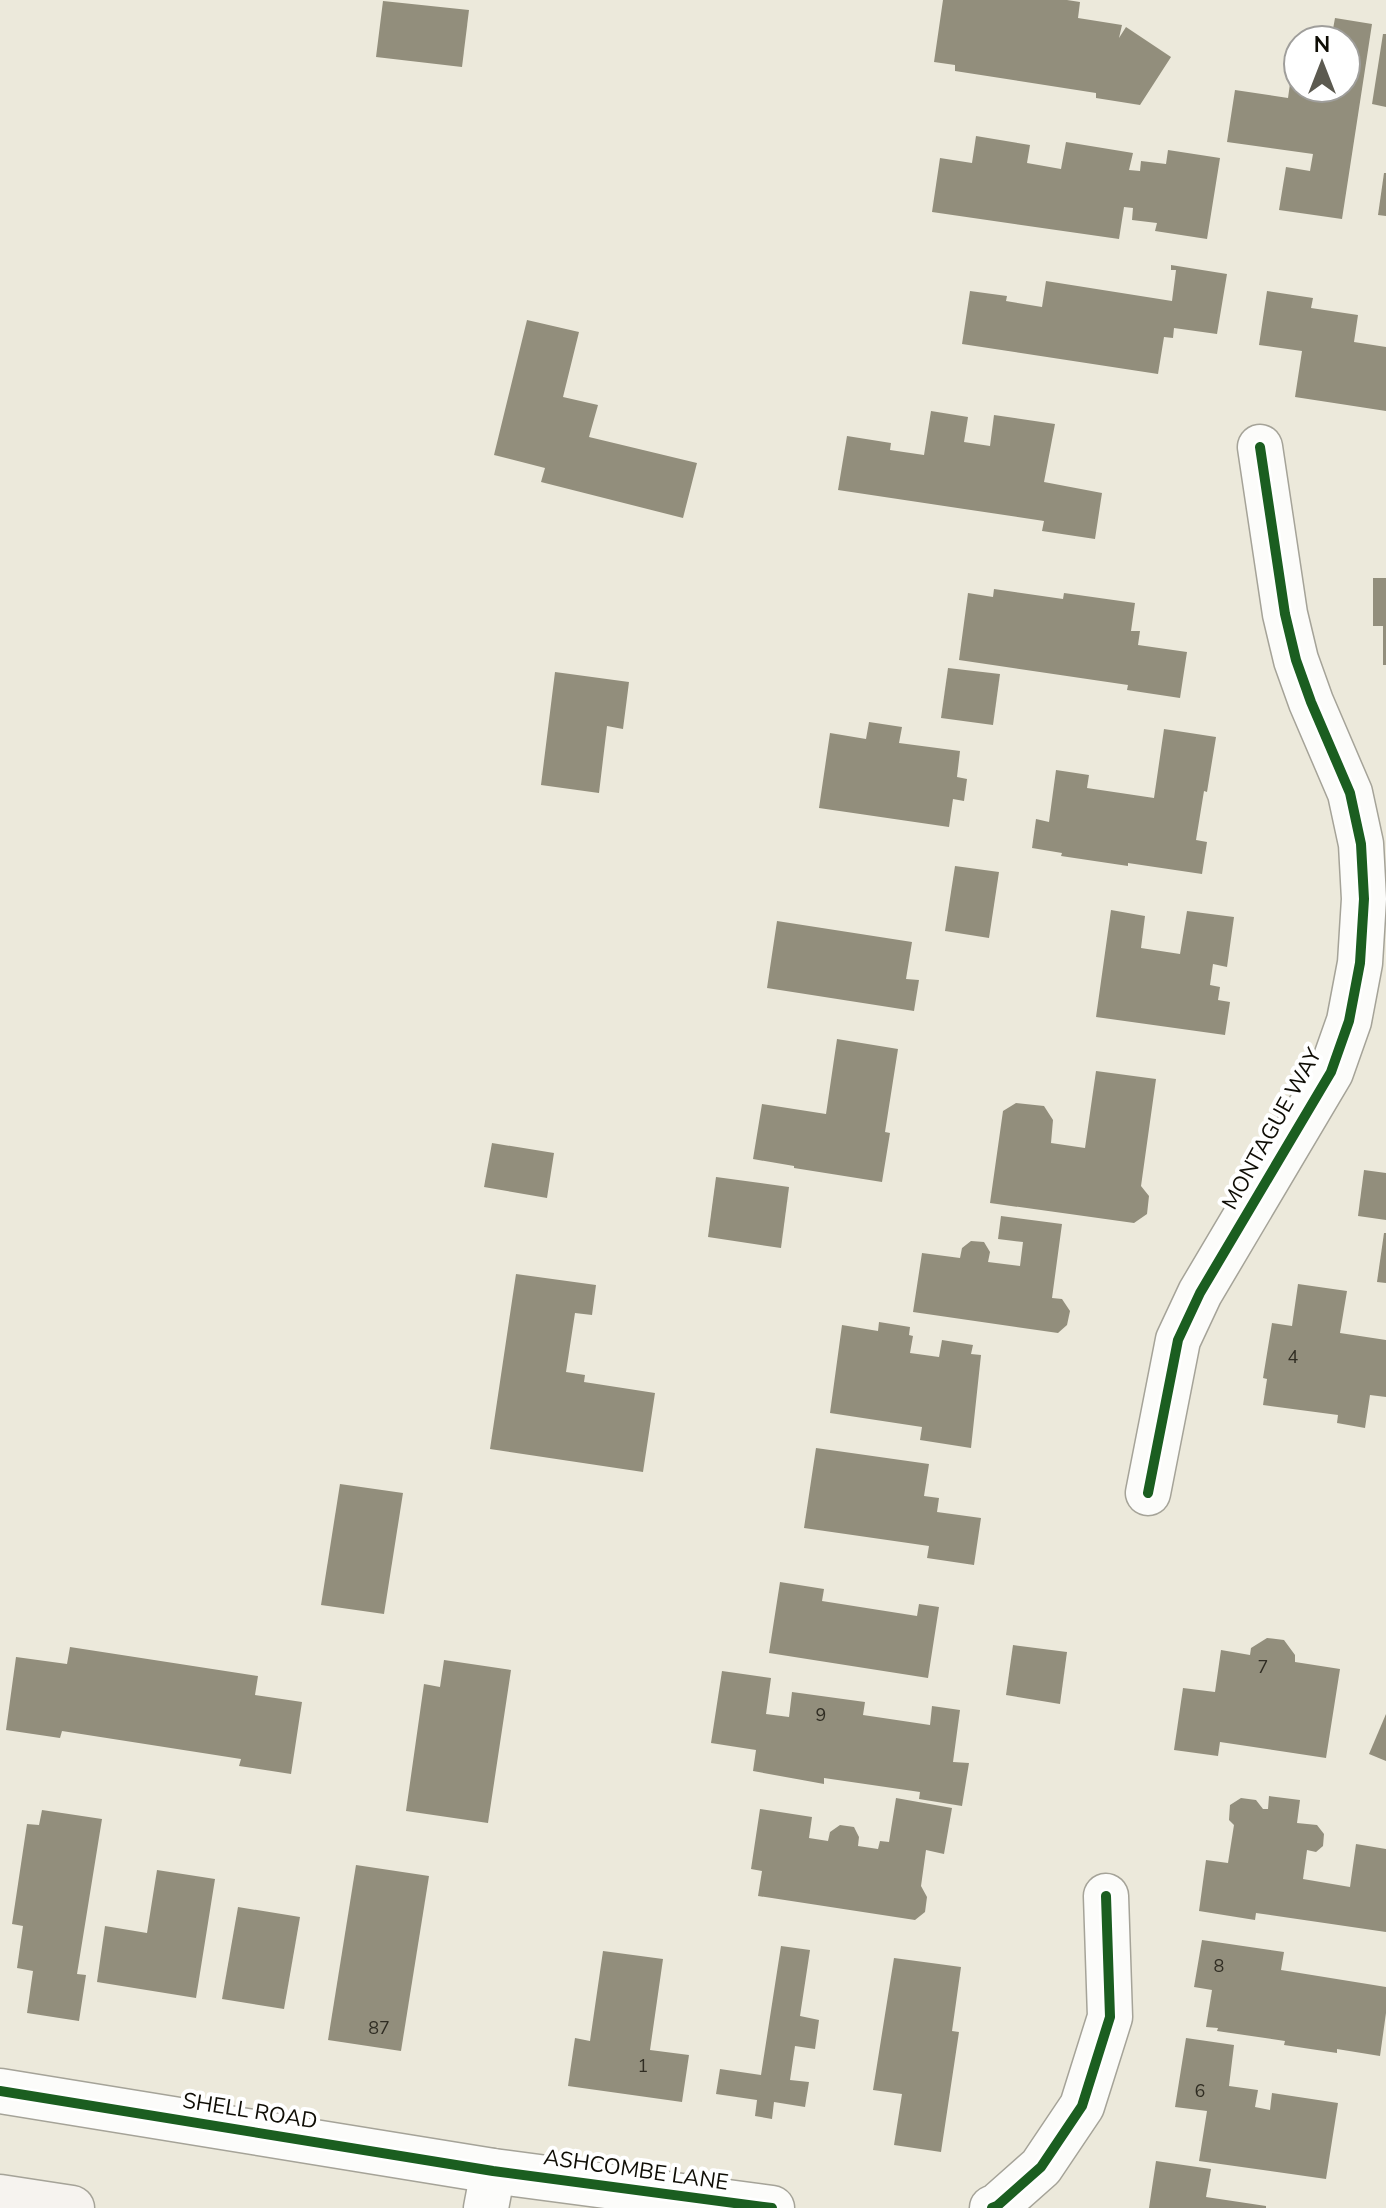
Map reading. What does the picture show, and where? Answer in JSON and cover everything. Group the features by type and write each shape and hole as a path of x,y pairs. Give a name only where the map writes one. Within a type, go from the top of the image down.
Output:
{"main road":[{"path":"0,2197 72,2208"}],"street":[{"name":"MONTAGUE WAY","path":"1148,1493 1178,1340 1200,1293 1331,1072 1349,1021 1374,841 1350,793 1296,660 1285,614 1260,447"},
{"path":"992,2208 1041,2167 1082,2106 1110,2017 1106,1896"},
{"name":"SHELL ROAD","path":"0,2091 490,2190"},
{"name":"ASHCOMBE LANE","path":"490,2190 772,2208"}],"building":[{"path":"943,0 1080,2 1078,18 1122,25 1119,38 1126,27 1171,57 1140,105 1096,98 1096,93 955,71 955,65 934,62"},
{"path":"383,1 469,10 462,67 376,57"},
{"path":"1335,18 1372,24 1362,89 1362,24 1334,24"},
{"path":"1383,34 1386,34 1386,107 1372,104"},
{"path":"1235,90 1282,97 1282,104 1360,104 1342,219 1279,210 1286,167 1310,171 1313,154 1227,142"},
{"path":"976,136 1030,145 1027,163 1061,169 1066,142 1133,153 1129,170 1140,171 1141,161 1166,164 1168,150 1220,158 1207,239 1155,231 1157,223 1132,220 1133,208 1124,207 1119,239 932,212 940,158 972,163"},
{"path":"1386,173 1386,216 1378,215"},
{"path":"1171,265 1227,274 1217,334 1174,328 1173,338 1164,337 1158,374 962,344 970,291 1007,296 1006,301 1042,307 1046,281 1172,301 1176,270 1171,270"},
{"path":"1267,291 1313,298 1311,308 1358,315 1354,342 1386,347 1386,411 1295,397 1302,351 1259,345"},
{"path":"527,320 579,332 563,397 598,405 589,437 697,463 683,518 541,482 545,468 494,455"},
{"path":"931,411 968,417 964,442 990,446 994,415 1055,424 1044,482 1102,493 1095,539 1042,531 1044,521 838,490 847,436 891,443 890,450 924,455"},
{"path":"1373,578 1386,578 1386,665 1383,665 1383,626 1373,626"},
{"path":"994,589 1063,599 1064,593 1135,603 1131,631 1140,631 1138,645 1187,652 1180,698 1127,690 1128,685 959,660 968,593 993,597"},
{"path":"948,668 1000,674 993,725 941,718"},
{"path":"555,672 629,682 623,729 607,726 599,793 541,785"},
{"path":"869,722 902,727 899,743 960,751 957,777 967,779 964,801 953,799 949,827 819,808 830,733 866,739"},
{"path":"1164,729 1216,737 1196,840 1207,842 1202,874 1061,856 1062,853 1032,848 1036,819 1049,822 1056,770 1089,775 1087,788 1154,798"},
{"path":"955,866 999,872 989,938 945,931"},
{"path":"1111,910 1145,916 1141,948 1180,954 1187,911 1234,917 1227,967 1213,964 1210,985 1220,987 1218,1000 1230,1002 1225,1035 1096,1017"},
{"path":"777,921 912,942 906,979 919,980 914,1011 767,988"},
{"path":"837,1039 898,1049 885,1132 890,1133 882,1182 753,1159 762,1104 826,1114"},
{"path":"1096,1071 1156,1079 1141,1186 1149,1196 1147,1214 1134,1223 990,1203 1003,1111 1016,1103 1044,1106 1053,1120 1051,1143 1085,1148"},
{"path":"492,1143 554,1153 547,1198 484,1187"},
{"path":"1364,1170 1386,1173 1386,1220 1358,1216"},
{"path":"716,1177 789,1187 781,1248 708,1237"},
{"path":"1001,1216 1062,1224 1052,1298 1062,1299 1070,1311 1067,1325 1058,1333 913,1312 922,1253 960,1258 962,1248 971,1241 984,1242 990,1252 988,1262 1020,1266 1023,1242 998,1239"},
{"path":"1386,1233 1386,1283 1377,1282"},
{"path":"516,1274 596,1285 592,1315 575,1313 566,1372 585,1375 584,1382 655,1393 643,1472 490,1449"},
{"path":"1298,1284 1347,1291 1340,1333 1386,1340 1386,1397 1370,1395 1365,1428 1337,1423 1338,1415 1263,1405 1267,1379 1263,1378 1272,1323 1292,1326"},
{"path":"879,1322 910,1327 909,1335 913,1336 910,1353 939,1357 942,1340 973,1345 971,1354 981,1355 971,1448 920,1440 922,1427 830,1413 842,1325 878,1331"},
{"path":"816,1448 929,1464 924,1496 939,1498 937,1512 981,1518 974,1565 927,1558 929,1546 804,1528"},
{"path":"340,1484 403,1493 384,1614 321,1605"},
{"path":"780,1582 824,1589 822,1601 917,1616 919,1604 939,1607 928,1678 769,1653"},
{"path":"1267,1638 1284,1640 1295,1655 1295,1662 1340,1669 1326,1758 1220,1742 1218,1756 1174,1750 1183,1688 1215,1692 1221,1650 1250,1655 1251,1648"},
{"path":"1013,1645 1067,1652 1060,1704 1006,1695"},
{"path":"70,1647 258,1676 255,1695 302,1702 291,1774 239,1766 241,1759 62,1731 60,1738 6,1730 16,1657 67,1664"},
{"path":"444,1660 511,1670 488,1823 406,1811 424,1684 440,1687"},
{"path":"722,1671 771,1678 766,1714 789,1717 792,1692 865,1702 863,1715 930,1725 932,1706 960,1710 953,1762 969,1763 962,1806 919,1799 920,1792 824,1778 824,1784 753,1771 756,1750 711,1743"},
{"path":"1386,1714 1386,1761 1369,1754"},
{"path":"1269,1796 1300,1800 1297,1823 1317,1825 1324,1834 1323,1846 1316,1852 1307,1850 1303,1879 1350,1887 1356,1844 1386,1849 1386,1932 1256,1913 1255,1920 1199,1911 1206,1860 1228,1863 1234,1825 1229,1820 1230,1805 1241,1798 1256,1800 1263,1809 1268,1809"},
{"path":"896,1798 952,1808 944,1854 926,1850 921,1886 927,1897 925,1912 915,1920 758,1896 762,1871 751,1869 760,1809 812,1817 809,1838 828,1841 830,1832 840,1825 854,1827 859,1837 858,1846 878,1849 880,1841 889,1842"},
{"path":"42,1810 102,1819 77,1974 86,1975 79,2021 27,2013 33,1971 17,1968 23,1926 12,1924 27,1824 39,1825"},
{"path":"356,1865 429,1876 401,2051 328,2040"},
{"path":"157,1870 215,1879 196,1998 97,1982 105,1926 147,1933"},
{"path":"238,1907 300,1917 284,2009 222,1999"},
{"path":"1202,1940 1284,1952 1281,1970 1386,1987 1380,2056 1284,2045 1285,2041 1206,2027 1212,1990 1194,1987"},
{"path":"781,1946 810,1950 800,2016 819,2020 815,2049 795,2046 790,2080 809,2082 805,2107 774,2102 772,2119 755,2116 757,2100 716,2094 720,2069 761,2075"},
{"path":"603,1951 663,1959 650,2050 689,2055 682,2102 568,2086 575,2038 590,2041"},
{"path":"894,1958 961,1967 952,2031 959,2032 941,2152 894,2145 902,2094 873,2090"},
{"path":"1186,2038 1234,2045 1229,2086 1258,2090 1255,2107 1270,2110 1272,2093 1338,2103 1326,2179 1199,2161 1207,2111 1175,2107"},
{"path":"1156,2161 1211,2169 1206,2197 1266,2208 1149,2208"}],"cycle path":[{"path":"1148,1493 1178,1340 1200,1293 1331,1072 1349,1021 1360,963 1364,899 1361,844 1350,793 1296,660 1285,614 1260,447"},
{"path":"992,2208 1041,2167 1082,2106 1110,2017 1106,1896"},
{"path":"0,2091 493,2171 772,2208"}]}
